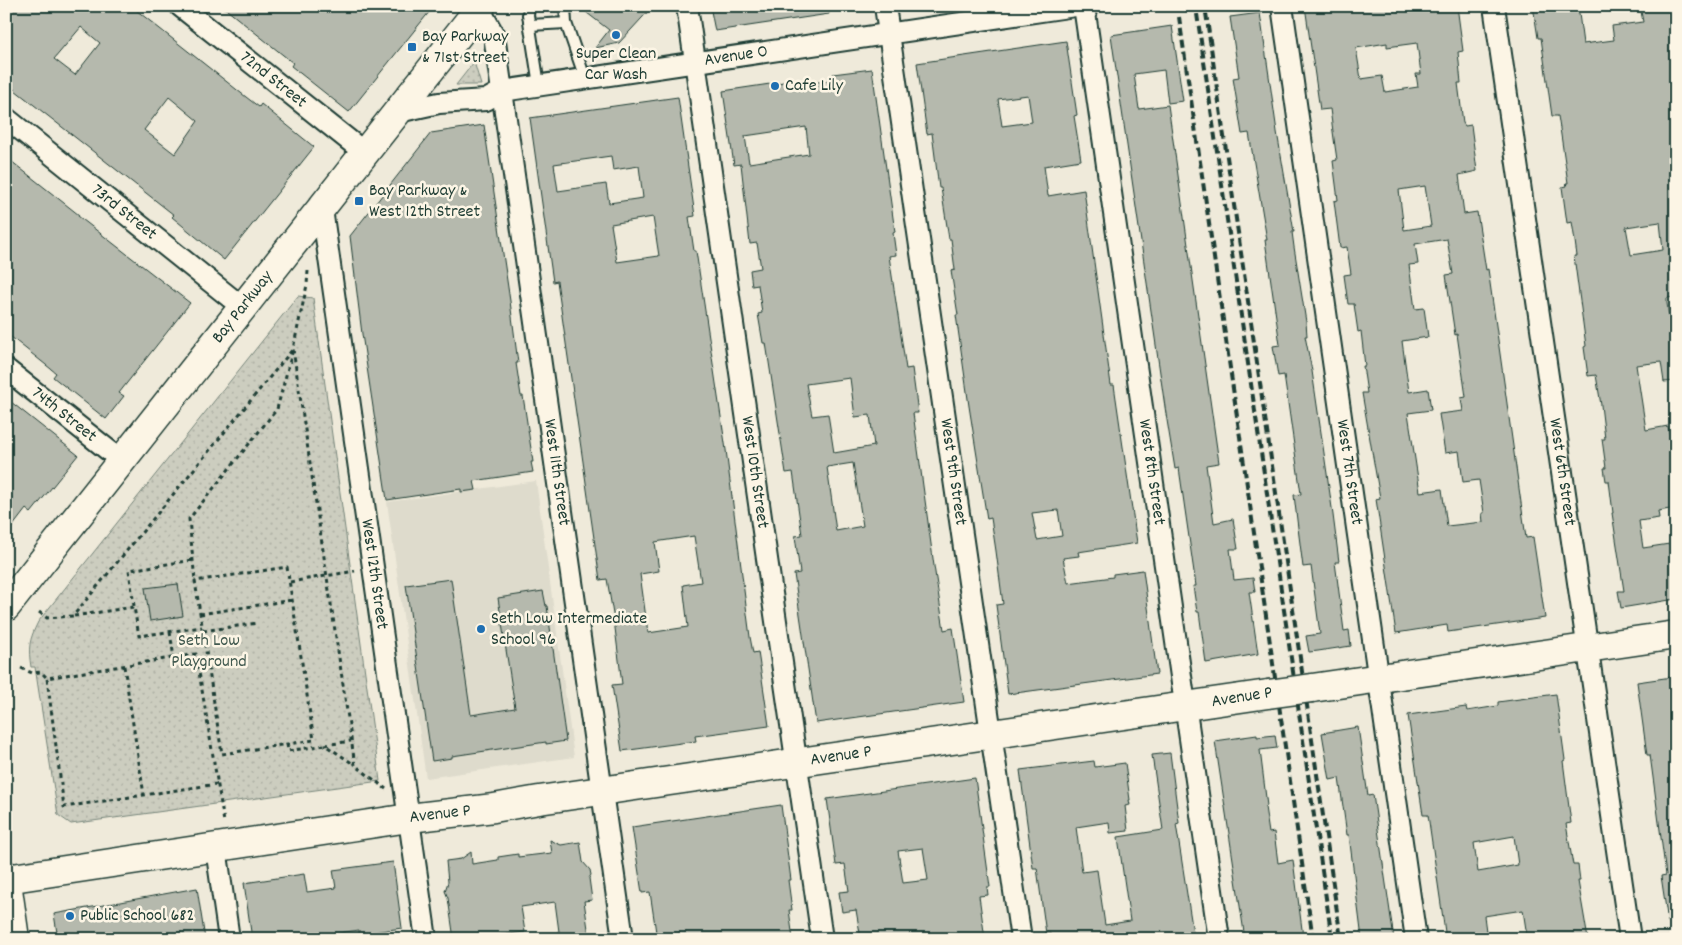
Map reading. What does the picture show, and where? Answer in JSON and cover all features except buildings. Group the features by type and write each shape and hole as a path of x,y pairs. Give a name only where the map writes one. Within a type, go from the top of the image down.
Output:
{"main road":[{"name":"Bay Parkway","path":"6,607 242,307 322,209 479,7"},
{"name":"Avenue P","path":"6,879 409,818 494,808 797,762 1676,636"},
{"path":"6,875 16,939"}],"street":[{"name":"72nd Street","path":"180,6 365,153"},
{"name":"West 10th Street","path":"687,6 822,939"},
{"name":"West 9th Street","path":"885,6 1021,939"},
{"name":"Avenue O","path":"398,112 440,103 486,100 502,91 539,85 1075,6"},
{"name":"West 8th Street","path":"1084,6 1218,939"},
{"name":"West 7th Street","path":"1282,6 1416,939"},
{"name":"West 6th Street","path":"1494,6 1630,939"},
{"name":"West 11th Street","path":"479,7 494,35 623,939"},
{"name":"73rd Street","path":"6,118 242,307"},
{"name":"West 12th Street","path":"322,209 426,939"},
{"name":"74th Street","path":"6,369 122,461"},
{"path":"216,848 229,939"}],"lane":[{"path":"528,6 539,85"},
{"path":"565,6 566,23 586,78"},
{"path":"530,25 566,23"}],"path":[{"path":"195,581 287,567 314,740 222,754 195,581 189,519 277,409 293,349 307,285 308,271"},
{"path":"293,349 355,765"},
{"path":"73,616 293,349"},
{"path":"193,560 129,570 139,636 258,623"},
{"path":"290,582 355,571"},
{"path":"200,614 292,600"},
{"path":"39,612 47,618 134,607"},
{"path":"170,632 174,658"},
{"path":"47,678 196,654 224,822"},
{"path":"124,666 144,795"},
{"path":"21,668 32,673 41,672 47,678 64,807 217,784"},
{"path":"287,744 288,751 352,741"},
{"path":"325,745 386,789"}],"shaded area":[{"name":"Seth Low Intermediate School 96","path":"536,481 574,757 426,778 387,502"}],"green space":[{"path":"474,62 481,85 456,85"},
{"name":"Seth Low Playground","path":"298,296 313,298 380,781 71,824 58,815 35,667 31,667 30,660 30,644 35,628"}],"railway":[{"path":"1206,13 1341,939"},
{"path":"1197,14 1332,939"},
{"path":"1179,17 1313,939"}],"place":[{"name":"Super Clean Car Wash","path":"616,35"},
{"name":"Bay Parkway & 71st Street","path":"412,47"},
{"name":"Cafe Lily","path":"775,86"},
{"name":"Bay Parkway & West 12th Street","path":"359,201"},
{"name":"Seth Low Intermediate School 96","path":"481,629"},
{"name":"Public School 682","path":"70,916"}]}
